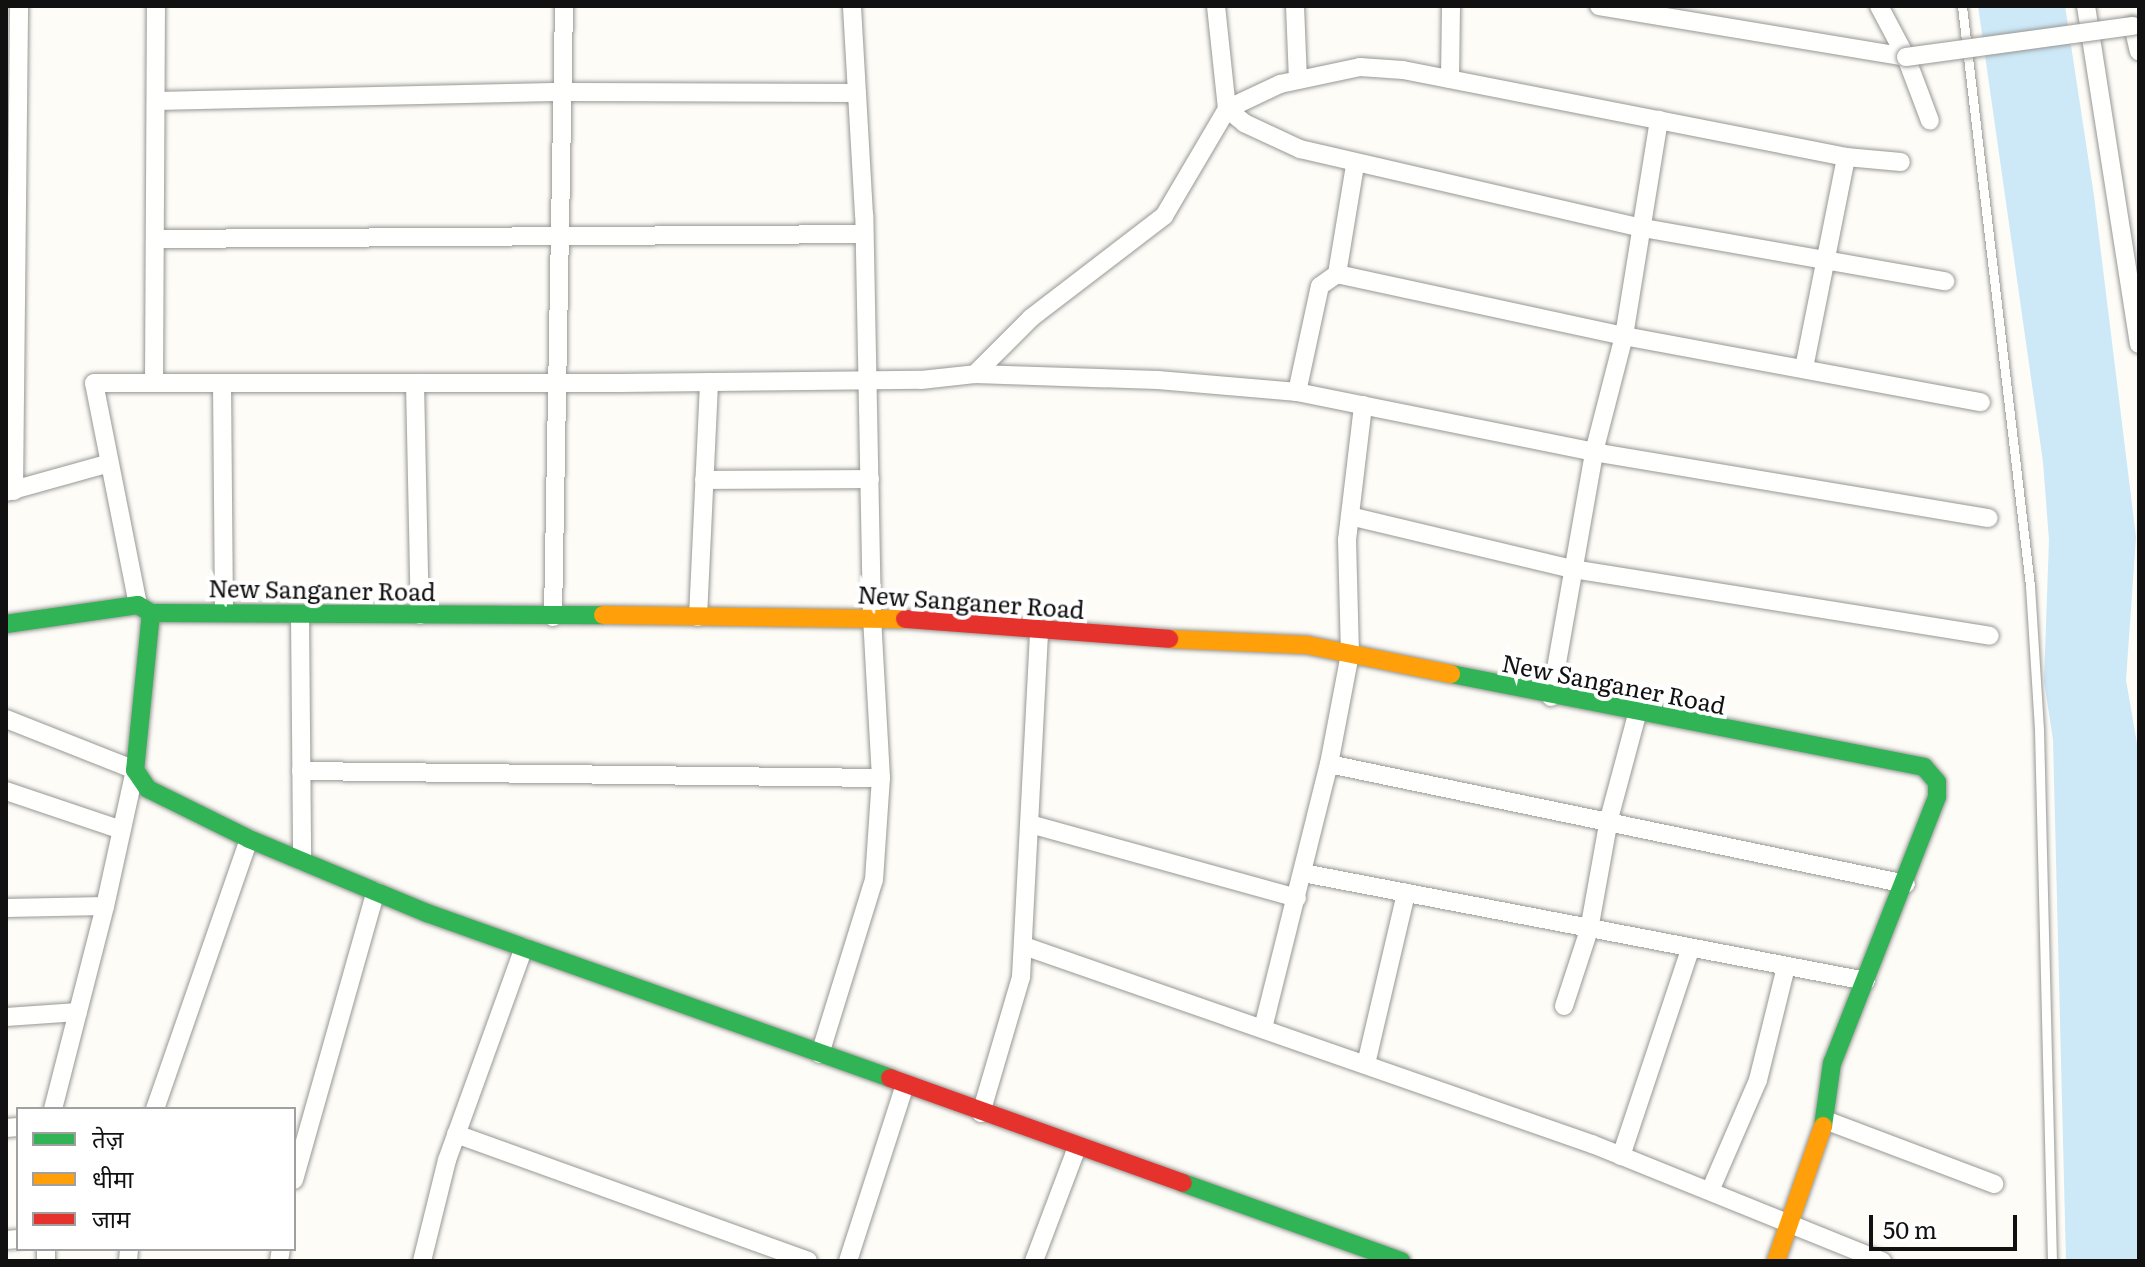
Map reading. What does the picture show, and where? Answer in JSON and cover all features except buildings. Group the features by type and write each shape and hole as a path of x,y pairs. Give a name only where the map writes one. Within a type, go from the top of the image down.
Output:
{"street":[{"path":"154,383 156,6"},
{"path":"553,617 563,237 564,6"},
{"path":"820,1054 874,880 881,778 872,616 870,380 852,6"},
{"path":"975,374 1031,318 1164,216 1227,109 1216,6"},
{"path":"1295,6 1298,80"},
{"path":"1450,79 1451,6"},
{"path":"1599,6 1906,57 2133,26 2139,51"},
{"path":"1879,6 1906,57 1930,121"},
{"path":"2086,6 2139,344"},
{"path":"15,15 11,151 10,491 106,464"},
{"path":"1227,109 1298,80 1360,67 1450,79 1846,157 1901,162"},
{"path":"156,101 564,92 857,93"},
{"path":"1227,109 1277,140 1355,165 1643,228 1945,281"},
{"path":"1551,697 1594,452 1624,336 1659,120"},
{"path":"1804,368 1846,157"},
{"path":"1297,392 1320,286 1337,274 1355,165"},
{"path":"155,239 864,234"},
{"path":"1337,274 1624,336 1981,402"},
{"path":"54,1107 105,906 135,770 144,609 106,464 94,383 709,382 870,380 975,374 1158,380 1297,392 1594,452 1989,518"},
{"path":"698,617 709,382"},
{"path":"222,383 224,610"},
{"path":"415,383 420,615"},
{"path":"1263,1028 1329,764 1350,654 1350,516 1363,405"},
{"path":"704,480 870,479"},
{"path":"1350,516 1573,569 1990,636"},
{"name":"New Sanganer Road","path":"6,624 144,609 553,617 872,616 1039,633 1307,645 1551,697 1924,767 1937,782 1937,797 1906,884"},
{"path":"300,614 302,861"},
{"path":"981,1113 1021,977 1039,633"},
{"path":"1564,1006 1589,930 1609,819 1638,711"},
{"path":"6,719 135,770 148,789 249,839 376,891 981,1113 1401,1261"},
{"path":"1329,764 1609,819 1906,884 1832,1063 1825,1120 1776,1261"},
{"path":"301,771 881,778"},
{"path":"6,791 122,830"},
{"path":"1030,824 1297,898"},
{"path":"156,1107 249,839"},
{"path":"1303,873 1690,950 1866,981"},
{"path":"296,1173 376,891"},
{"path":"1366,1064 1406,893"},
{"path":"6,908 105,906"},
{"path":"1024,946 1621,1156 1710,1191 1788,1227 1882,1261"},
{"path":"422,1261 456,1134 524,947"},
{"path":"1621,1156 1690,950"},
{"path":"1710,1191 1758,1080 1786,967"},
{"path":"6,1017 78,1012"},
{"path":"848,1261 905,1085"},
{"path":"1825,1120 1994,1184"},
{"path":"456,1134 808,1261"},
{"path":"1034,1261 1077,1147"}],"lane":[{"path":"1962,6 2030,586 2039,730 2052,1261"}],"water":[{"path":"1978,6 2065,6 2094,196 2136,537 2126,680 2139,755 2139,1261 2066,1261 2053,740 2044,681 2049,540 2043,462"}],"traffic: fast":[{"path":"6,624 138,605 151,613 603,615"},
{"path":"151,613 135,770 148,789 249,839 427,913 890,1078"},
{"path":"1451,674 1924,767 1937,782 1937,797 1832,1063 1823,1126"},
{"path":"1183,1183 1401,1261"}],"traffic: slow":[{"path":"603,615 905,619"},
{"path":"1169,639 1307,645 1451,674"},
{"path":"1776,1261 1823,1126"}],"traffic: jam":[{"path":"905,619 1169,639"},
{"path":"890,1078 1183,1183"}]}
